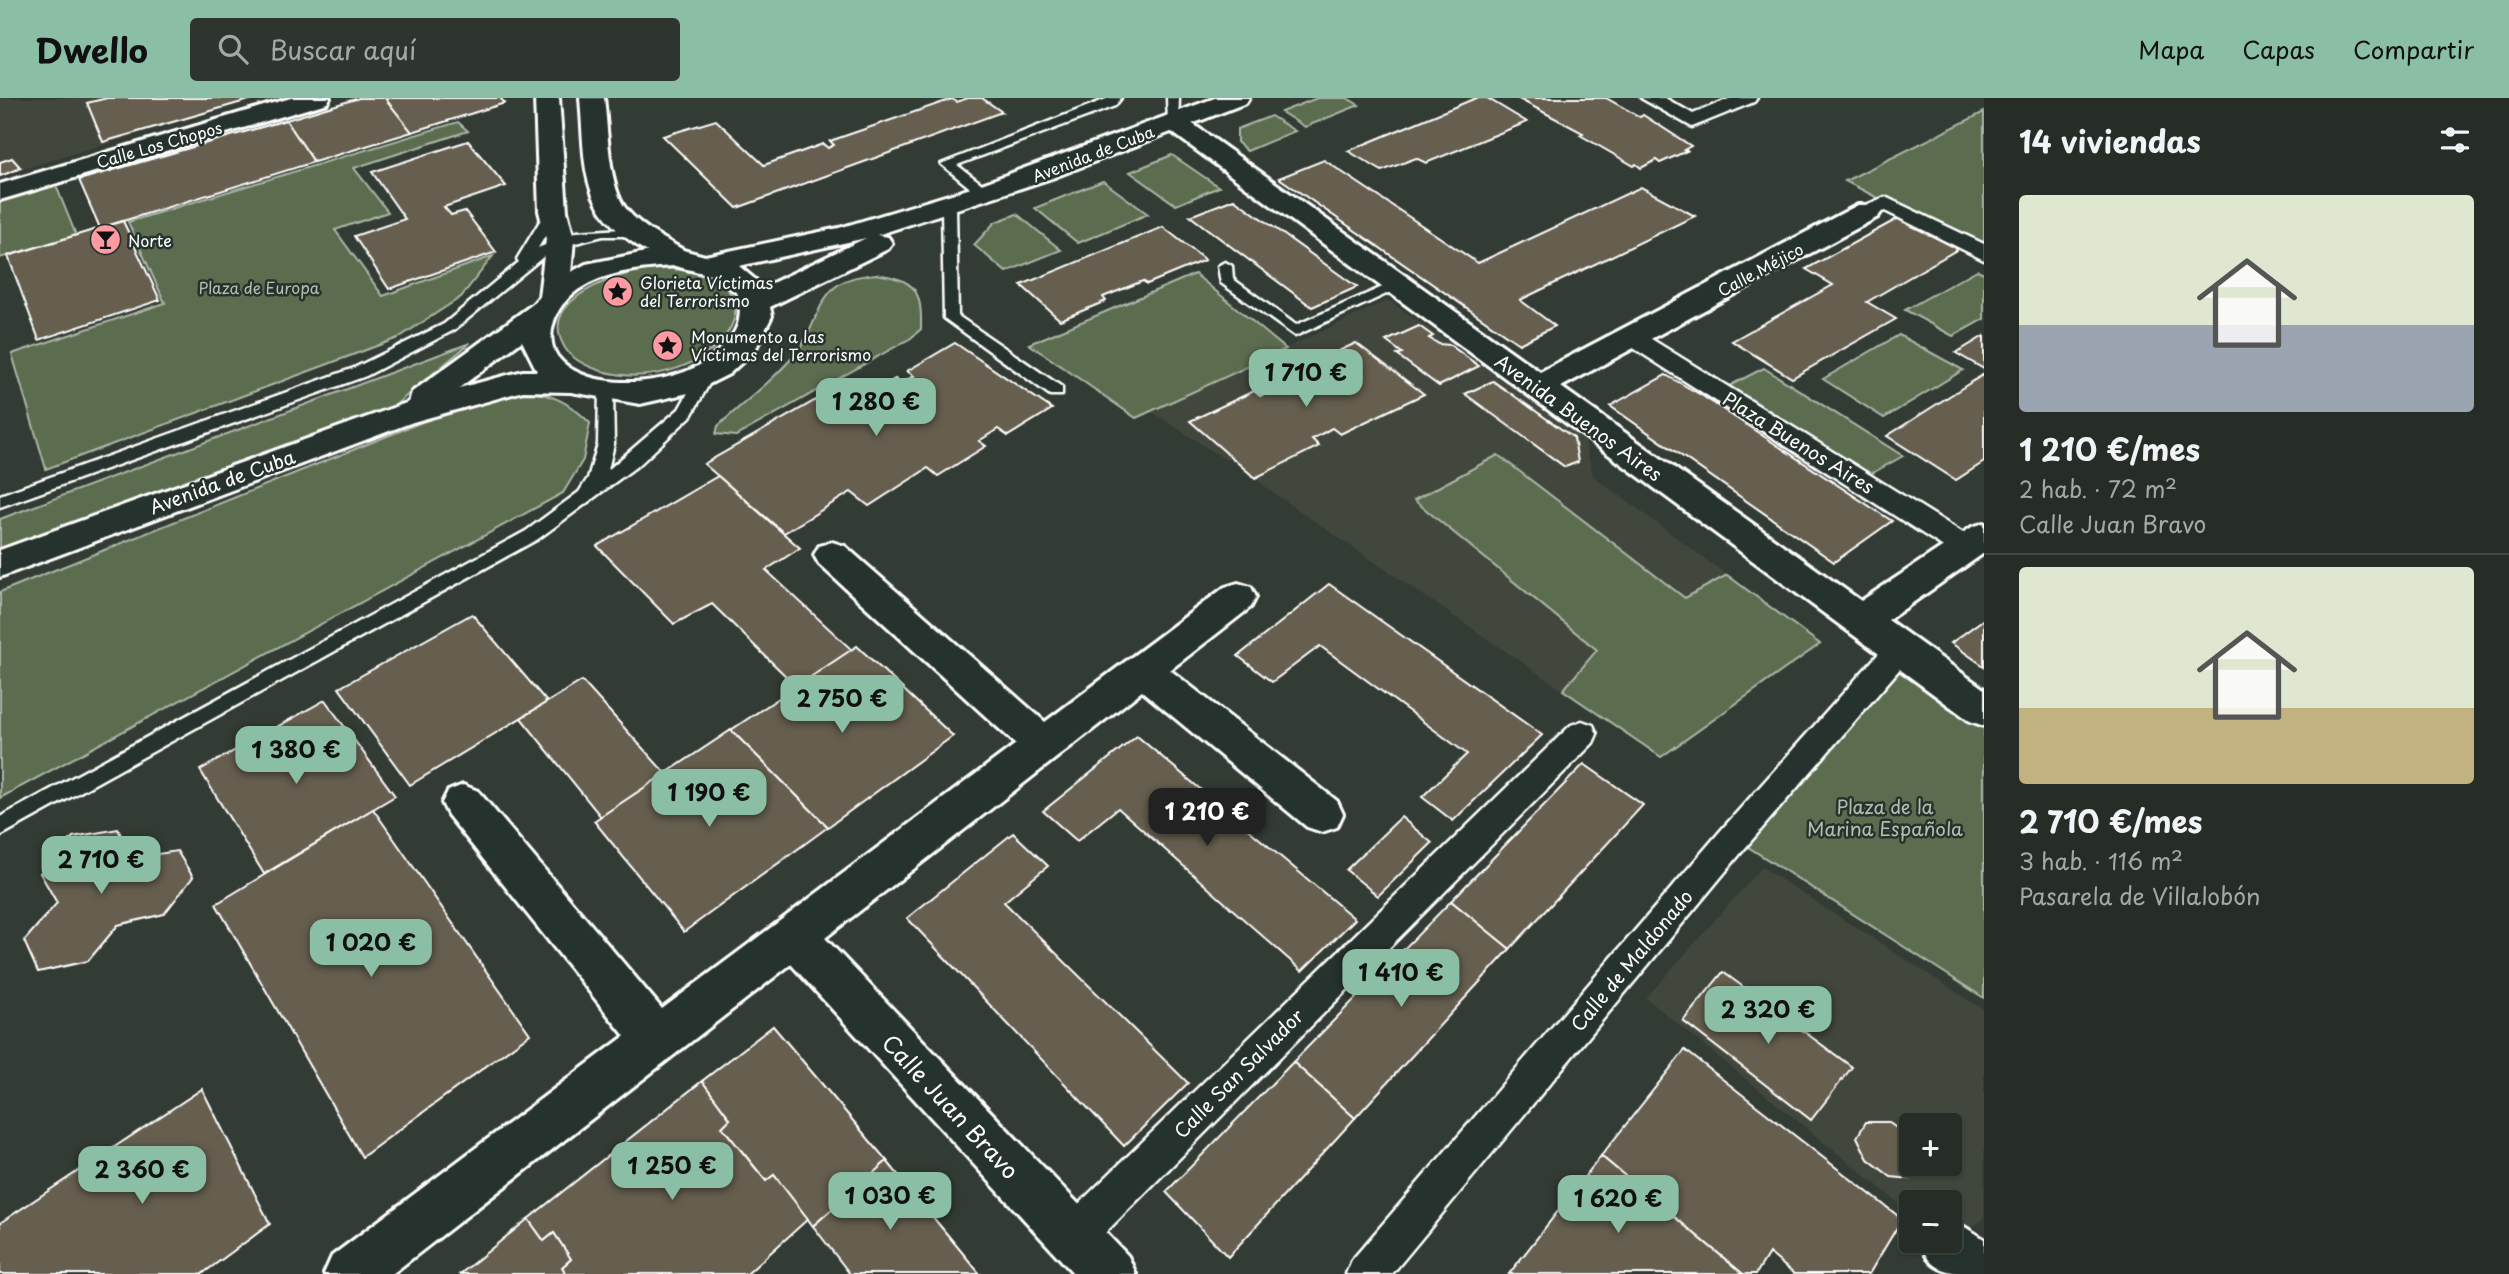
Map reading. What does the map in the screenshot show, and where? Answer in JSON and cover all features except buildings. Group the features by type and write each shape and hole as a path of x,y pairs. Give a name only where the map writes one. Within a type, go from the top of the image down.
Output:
{"street":[{"name":"Calle Los Chopos","path":"0,192 318,98"},
{"path":"547,98 553,211 560,239 548,304 536,331 539,354 552,370 570,382 605,391 663,390 705,377 727,364 752,336 757,321 756,302 745,284 733,274 710,264 676,257 617,263 591,272 548,304"},
{"path":"592,98 603,181 610,207 637,232 676,257"},
{"name":"Avenida de Cuba","path":"710,264 775,254 949,207 985,194 1174,110 1237,98"},
{"path":"1651,98 1692,121 1748,98"},
{"name":"Avenida Buenos Aires","path":"1174,110 1399,285 1984,710"},
{"name":"Calle Méjico","path":"1538,386 1885,203 1984,253"},
{"name":"Avenida de Cuba","path":"756,302 949,207"},
{"name":"Avenida de Cuba","path":"402,414 548,304"},
{"name":"Plaza Buenos Aires","path":"1632,337 1975,542"},
{"name":"Avenida de Cuba","path":"0,564 402,414 523,381 570,382"},
{"path":"1860,620 1975,542"},
{"path":"832,555 1044,745"},
{"path":"350,1274 1238,597"},
{"name":"Calle de Maldonado","path":"1366,1274 1734,838 1900,649"},
{"path":"1143,670 1322,814"},
{"name":"Calle San Salvador","path":"1074,1236 1582,734"},
{"path":"463,803 658,1040"},
{"name":"Calle Juan Bravo","path":"795,935 832,980 1110,1274"}],"lane":[{"path":"985,194 948,164 1111,103 1115,98"},
{"path":"949,207 951,318 1056,391"},
{"path":"516,271 553,211"},
{"path":"0,501 360,372 409,349 458,321 490,297 516,271 560,239 603,230 637,232"},
{"path":"1225,266 1226,280 1295,331 1399,285"},
{"path":"0,827 391,614 564,513 635,459 685,412 705,377"},
{"path":"564,513 594,483 605,440 605,391"}],"shaded area":[{"path":"0,98 256,98 0,176"},
{"path":"1388,300 1584,437 1593,476 1820,644 1661,757 1273,493 1231,457 1226,460 1152,412"},
{"path":"1762,867 1984,1010 1984,1219 1962,1233 1962,1190 1899,1190 1899,1203 1646,998"}],"green space":[{"path":"1317,98 1347,98 1359,105 1305,127 1281,112"},
{"path":"1984,112 1984,253 1845,181"},
{"path":"1271,116 1295,131 1247,151 1237,142 1237,129"},
{"name":"Plaza de Europa","path":"458,122 468,131 354,168 388,212 335,230 383,296 493,256 461,297 398,338 46,469 12,354 165,303 128,222"},
{"path":"1172,155 1219,187 1176,205 1130,172"},
{"path":"1103,181 1148,214 1078,243 1035,208"},
{"path":"55,183 76,235 0,258 0,199"},
{"path":"1017,214 1061,250 1006,272 974,245 995,222"},
{"path":"657,268 703,275 728,290 735,310 728,332 709,352 680,367 644,375 605,372 568,353 559,330 562,315 572,301 605,282"},
{"path":"1977,270 1984,273 1984,319 1953,336 1905,310"},
{"path":"876,274 908,283 914,289 920,304 921,329 911,338 736,436 716,434 718,426 797,352 823,301 835,287 850,279"},
{"path":"1195,274 1286,349 1136,418 1029,344"},
{"path":"1899,335 1963,370 1884,418 1823,379"},
{"path":"470,343 388,411 0,555 0,519"},
{"path":"1764,368 1903,456 1849,486 1711,395"},
{"path":"522,391 559,400 590,423 583,460 563,493 0,798 0,592 442,414"},
{"path":"1498,455 1685,598 1727,575 1820,644 1661,757 1563,690 1597,650 1414,500"},
{"name":"Plaza de la Marina Española","path":"1900,649 1984,710 1984,998 1734,838"}],"place":[{"name":"Norte","path":"105,240"},
{"name":"Glorieta Víctimas del Terrorismo","path":"617,291"},
{"name":"Monumento a las Víctimas del Terrorismo","path":"668,345"}]}
